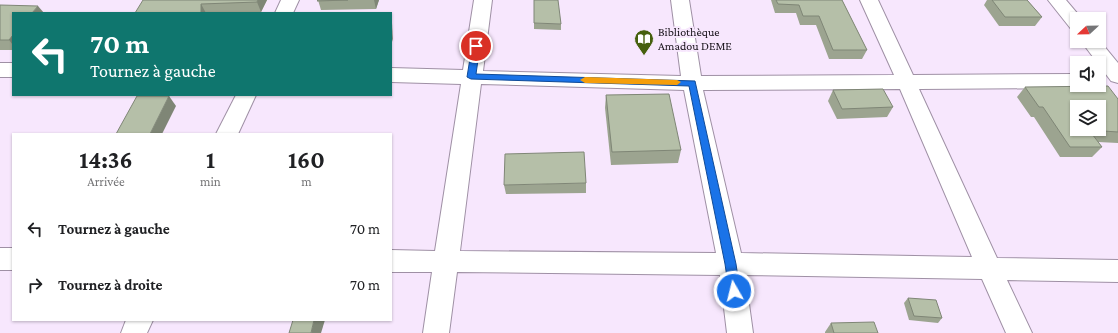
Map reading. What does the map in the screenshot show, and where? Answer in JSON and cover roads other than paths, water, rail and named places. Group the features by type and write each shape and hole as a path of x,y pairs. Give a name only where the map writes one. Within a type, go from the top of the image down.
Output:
{"street":[{"path":"284,12 290,0"},
{"path":"436,333 448,261 471,77 483,0"},
{"path":"680,0 692,83 731,264 740,333"},
{"path":"869,0 908,82 989,270 1019,333"},
{"path":"1057,0 1070,16"},
{"path":"1096,48 1118,76"},
{"path":"0,70 12,70"},
{"path":"392,75 692,83 1070,81"},
{"path":"1106,81 1118,81"},
{"path":"228,133 246,96"},
{"path":"0,259 12,259"},
{"path":"392,261 731,264 989,270 1118,271"},
{"path":"134,333 140,321"}],"place":[{"name":"Bibliothèque Amadou DEME","path":"644,56"}]}
